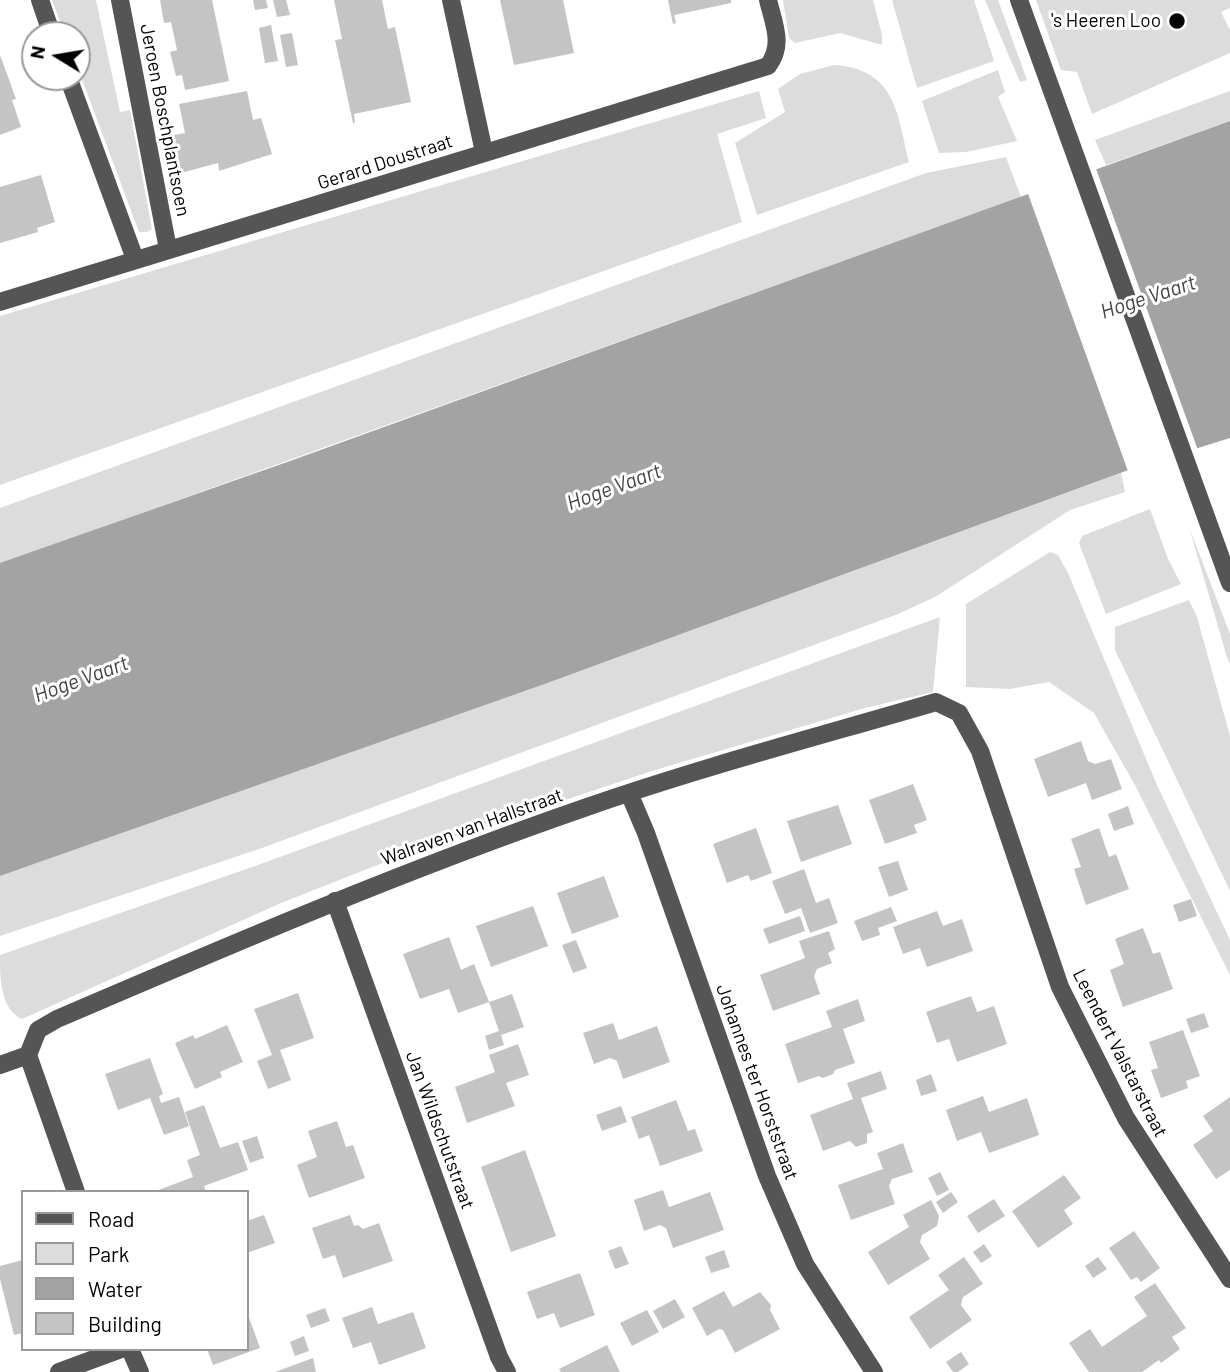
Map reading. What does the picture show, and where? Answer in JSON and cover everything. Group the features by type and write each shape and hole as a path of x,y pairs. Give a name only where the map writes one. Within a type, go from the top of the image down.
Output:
{"street":[{"path":"40,0 47,21"},
{"name":"Jeroen Boschplantsoen","path":"120,0 168,249"},
{"path":"452,0 484,152"},
{"name":"Gerard Doustraat","path":"0,302 756,71 768,66 777,54 778,41 768,0"},
{"path":"1019,0 1230,583"},
{"path":"73,91 135,259"},
{"name":"Walraven van Hallstraat","path":"28,1055 38,1030 57,1019 335,901 432,864 629,793 936,702 960,712"},
{"name":"Leendert Valstarstraat","path":"960,712 980,751 1060,987 1126,1118 1230,1279"},
{"name":"Johannes ter Horststraat","path":"629,793 646,833 767,1176 805,1264 874,1372"},
{"name":"Jan Wildschutstraat","path":"335,901 499,1357 507,1372"},
{"path":"0,1065 28,1055 74,1190"},
{"path":"59,1372 116,1351"},
{"path":"131,1351 139,1372"}],"green space":[{"path":"52,0 96,0 120,112 130,110 152,229 147,232 139,232 86,91 91,91 91,21 60,21"},
{"path":"783,0 873,0 882,45 840,33 795,43 789,38"},
{"path":"892,0 974,0 994,61 917,88"},
{"path":"985,0 998,0 1027,80 1020,82"},
{"path":"1036,0 1230,0 1230,8 1221,12 1230,30 1230,53 1092,114 1077,72 1061,70"},
{"path":"834,65 854,68 870,75 881,84 896,110 909,162 757,215 735,143 785,112 778,89 800,74"},
{"path":"998,70 1005,92 998,97 1017,141 966,152 939,153 922,101"},
{"path":"759,91 766,118 717,134 742,222 0,485 0,316"},
{"path":"1230,91 1230,121 1106,165 1095,140"},
{"path":"1006,157 1021,197 0,564 0,508 926,173"},
{"path":"1121,473 1125,492 1070,510 935,597 898,614 262,848 0,936 0,876 542,685"},
{"path":"1150,509 1168,559 1181,584 1106,614 1079,543 1082,536"},
{"path":"1189,527 1230,634 1230,664 1226,654"},
{"path":"1050,552 1058,555 1068,573 1157,785 1230,940 1230,975 1136,787 1094,713 1049,682 1009,689 966,687 966,604"},
{"path":"1189,600 1197,617 1230,736 1230,891 1115,650 1115,627"},
{"path":"940,617 933,692 865,708 652,771 418,849 281,903 22,1019 9,1008 5,1000 0,955 255,866"}],"water":[{"name":"Hoge Vaart","path":"1230,121 1230,438 1134,468 542,685 0,876 0,563"}],"pier":[{"path":"1095,166 1199,453 1129,474 1027,191"}],"building":[{"path":"160,0 212,0 229,81 185,90 182,75 176,76 170,52 177,50 171,22 164,23"},
{"path":"253,0 266,0 268,8 255,10"},
{"path":"273,0 286,0 290,15 277,17"},
{"path":"334,0 382,0 388,29 395,27 411,102 354,114 353,123 335,40 342,39"},
{"path":"500,0 563,0 574,53 514,65"},
{"path":"668,0 731,0 731,3 674,15 676,23 673,24"},
{"path":"271,25 278,61 265,63 259,28"},
{"path":"292,33 298,65 286,67 280,35"},
{"path":"0,55 16,99 12,100 21,127 0,135"},
{"path":"247,91 253,120 261,118 272,154 219,171 218,163 181,173 174,135 185,133 179,104"},
{"path":"41,175 55,222 37,228 38,232 0,243 0,187"},
{"path":"1081,741 1088,761 1095,764 1111,759 1122,789 1092,800 1086,783 1048,797 1034,759"},
{"path":"913,784 927,820 914,825 917,833 885,844 869,800"},
{"path":"838,805 852,844 801,862 787,821"},
{"path":"1128,806 1134,824 1114,831 1108,814"},
{"path":"756,828 772,873 751,881 748,875 727,883 713,844"},
{"path":"1099,828 1109,857 1116,854 1129,889 1086,905 1074,869 1081,867 1071,839"},
{"path":"898,861 908,890 889,897 878,867"},
{"path":"804,869 816,903 829,898 838,923 810,933 801,908 785,914 772,881"},
{"path":"604,876 619,917 572,934 557,893"},
{"path":"1191,899 1197,916 1179,922 1173,905"},
{"path":"533,906 548,946 491,967 476,926"},
{"path":"891,907 897,921 878,928 880,935 862,941 854,921"},
{"path":"937,911 943,926 962,919 973,951 927,967 920,948 903,954 893,927"},
{"path":"800,916 805,931 769,944 763,929"},
{"path":"1143,928 1153,954 1160,952 1173,989 1123,1007 1110,970 1124,964 1115,939"},
{"path":"829,931 835,949 828,953 832,963 817,969 814,976 820,994 773,1011 760,975 805,958 799,941"},
{"path":"449,937 461,970 474,964 489,1002 458,1013 449,989 420,999 403,954"},
{"path":"576,940 587,968 573,973 562,945"},
{"path":"298,993 314,1038 280,1050 291,1080 268,1089 257,1061 272,1055 254,1009"},
{"path":"512,994 524,1027 501,1035 504,1045 489,1050 485,1036 499,1031 489,1002"},
{"path":"971,996 977,1012 994,1006 1007,1044 957,1062 949,1039 937,1043 926,1012"},
{"path":"858,999 865,1021 843,1029 855,1063 835,1070 833,1074 823,1078 819,1076 798,1083 785,1044 832,1027 826,1011"},
{"path":"1204,1013 1209,1027 1191,1033 1186,1019"},
{"path":"613,1023 619,1040 657,1026 670,1062 623,1079 617,1061 610,1058 594,1064 583,1033"},
{"path":"227,1025 243,1062 220,1072 222,1077 195,1089 175,1043 193,1035 195,1039"},
{"path":"1183,1030 1200,1076 1186,1081 1188,1088 1161,1098 1151,1070 1158,1068 1149,1042"},
{"path":"518,1044 529,1075 506,1083 515,1106 467,1123 455,1087 495,1072 489,1055"},
{"path":"150,1058 163,1094 159,1096 161,1103 179,1097 189,1126 164,1135 150,1098 118,1110 105,1074"},
{"path":"881,1071 887,1089 861,1098 873,1132 867,1134 867,1143 856,1147 850,1141 823,1151 810,1115 853,1099 847,1083"},
{"path":"931,1074 937,1091 921,1096 916,1080"},
{"path":"983,1096 989,1112 1027,1098 1039,1135 989,1153 981,1132 957,1141 946,1110"},
{"path":"1230,1097 1230,1170 1216,1179 1193,1145 1213,1131 1203,1116"},
{"path":"676,1100 688,1131 695,1129 703,1151 660,1166 649,1135 639,1139 631,1117"},
{"path":"204,1105 220,1148 238,1142 248,1170 204,1186 205,1190 158,1190 193,1177 187,1160 200,1155 185,1112"},
{"path":"621,1106 627,1122 602,1131 596,1115"},
{"path":"337,1121 346,1147 353,1145 365,1178 309,1198 297,1165 317,1157 308,1131"},
{"path":"257,1136 264,1158 250,1163 242,1141"},
{"path":"903,1143 913,1172 892,1179 889,1186 895,1204 851,1220 838,1185 883,1169 877,1153"},
{"path":"525,1150 556,1236 511,1252 481,1167"},
{"path":"940,1172 949,1190 937,1196 928,1178"},
{"path":"1064,1175 1081,1198 1064,1210 1073,1224 1038,1248 1012,1211"},
{"path":"663,1190 669,1207 710,1192 724,1230 673,1248 666,1228 660,1225 644,1231 634,1200"},
{"path":"951,1192 958,1202 943,1213 936,1202"},
{"path":"994,1199 1005,1216 978,1233 967,1216"},
{"path":"931,1200 939,1216 937,1226 922,1235 920,1242 930,1259 888,1285 868,1252 909,1227 903,1215"},
{"path":"264,1215 275,1243 248,1253 248,1221"},
{"path":"350,1215 354,1226 358,1225 363,1229 379,1223 393,1261 343,1278 335,1255 323,1259 312,1228"},
{"path":"1134,1231 1160,1268 1141,1282 1137,1277 1131,1280 1109,1248"},
{"path":"984,1244 992,1256 981,1263 973,1252"},
{"path":"621,1246 629,1264 615,1269 608,1251"},
{"path":"724,1250 730,1267 711,1273 705,1257"},
{"path":"964,1257 983,1284 963,1297 961,1305 972,1320 930,1349 909,1317 949,1290 938,1275"},
{"path":"1098,1257 1107,1269 1093,1278 1085,1266"},
{"path":"21,1261 21,1333 14,1335 0,1279 0,1266"},
{"path":"580,1273 595,1315 560,1328 554,1313 537,1319 527,1292"},
{"path":"1155,1283 1186,1328 1172,1337 1180,1349 1161,1363 1159,1360 1142,1372 1089,1372 1069,1343 1090,1329 1102,1347 1147,1316 1134,1297"},
{"path":"724,1291 733,1307 760,1292 771,1305 770,1310 780,1329 735,1353 723,1330 719,1329 707,1336 692,1308"},
{"path":"675,1299 685,1317 663,1329 653,1311"},
{"path":"372,1307 378,1324 413,1312 426,1348 379,1365 371,1342 353,1348 342,1318"},
{"path":"325,1308 330,1321 311,1328 306,1315"},
{"path":"647,1310 659,1332 632,1346 620,1323"},
{"path":"248,1315 260,1348 213,1365 208,1351 248,1351"},
{"path":"304,1336 309,1351 295,1356 290,1342"},
{"path":"607,1345 620,1372 561,1372 559,1369"},
{"path":"961,1352 969,1364 958,1372 953,1372 946,1362"},
{"path":"313,1358 316,1372 275,1372"}],"place":[{"name":"'s Heeren Loo","path":"1177,21"}]}
